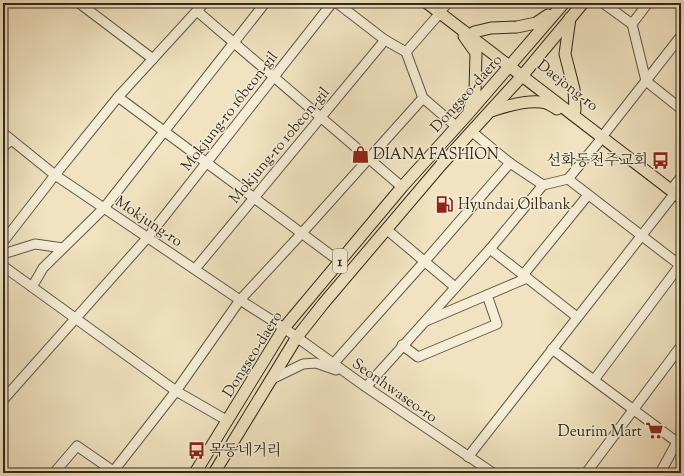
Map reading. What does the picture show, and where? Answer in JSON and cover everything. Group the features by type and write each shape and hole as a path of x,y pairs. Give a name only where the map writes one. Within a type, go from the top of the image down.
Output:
{"main road":[{"name":"Daejong-ro","path":"427,3 442,7 512,65"},
{"name":"Dongseo-daero","path":"214,473 297,337 322,304 471,131 524,74 583,3"},
{"name":"Dongseo-daero","path":"195,473 284,328 402,186 512,65 563,4"},
{"path":"474,32 491,28 517,27 536,24 563,4"},
{"name":"Daejong-ro","path":"442,7 458,27 512,65 603,135 678,189"},
{"path":"487,113 504,106 525,103 545,103 576,114 574,89 565,54 570,18"},
{"path":"458,27 476,52 475,91 468,114"}],"street":[{"path":"79,3 153,59"},
{"path":"3,242 118,97 204,3"},
{"path":"32,287 43,268 104,208 266,3"},
{"name":"Mokjung-ro 16beon-gil","path":"3,400 148,237 332,3"},
{"path":"337,3 385,40 406,52 423,98 457,127"},
{"path":"603,3 632,24 646,81 681,109"},
{"path":"632,24 648,3"},
{"path":"406,52 442,7"},
{"path":"197,10 402,186"},
{"path":"366,387 402,345 490,249 543,184 568,179 681,36"},
{"name":"Mokjung-ro 10beon-gil","path":"195,269 385,40"},
{"path":"118,97 339,261"},
{"path":"54,473 77,446 114,472 176,391 240,300 423,98"},
{"path":"471,131 510,163 543,184"},
{"name":"Mokjung-ro","path":"3,133 55,175 284,328"},
{"path":"3,147 11,140"},
{"path":"333,364 510,163"},
{"path":"568,179 681,265 594,380"},
{"path":"468,457 678,189"},
{"path":"423,323 487,295 525,276 588,195"},
{"path":"386,229 456,287"},
{"path":"3,254 35,244 63,248"},
{"path":"490,249 577,317"},
{"path":"3,266 176,391 228,421"},
{"path":"402,345 418,357 497,324 487,295"},
{"name":"Seonhwaseo-ro","path":"284,328 350,376 493,473"},
{"path":"586,473 681,346"},
{"path":"552,349 633,410 679,441 660,473"},
{"path":"270,380 300,365 316,363 350,376"}],"place":[{"name":"DIANA FASHION","path":"360,154"},
{"name":"선화동천주교회","path":"661,160"},
{"name":"Hyundai Oilbank","path":"445,204"},
{"name":"Deurim Mart","path":"655,431"},
{"name":"목동네거리","path":"196,450"}]}
